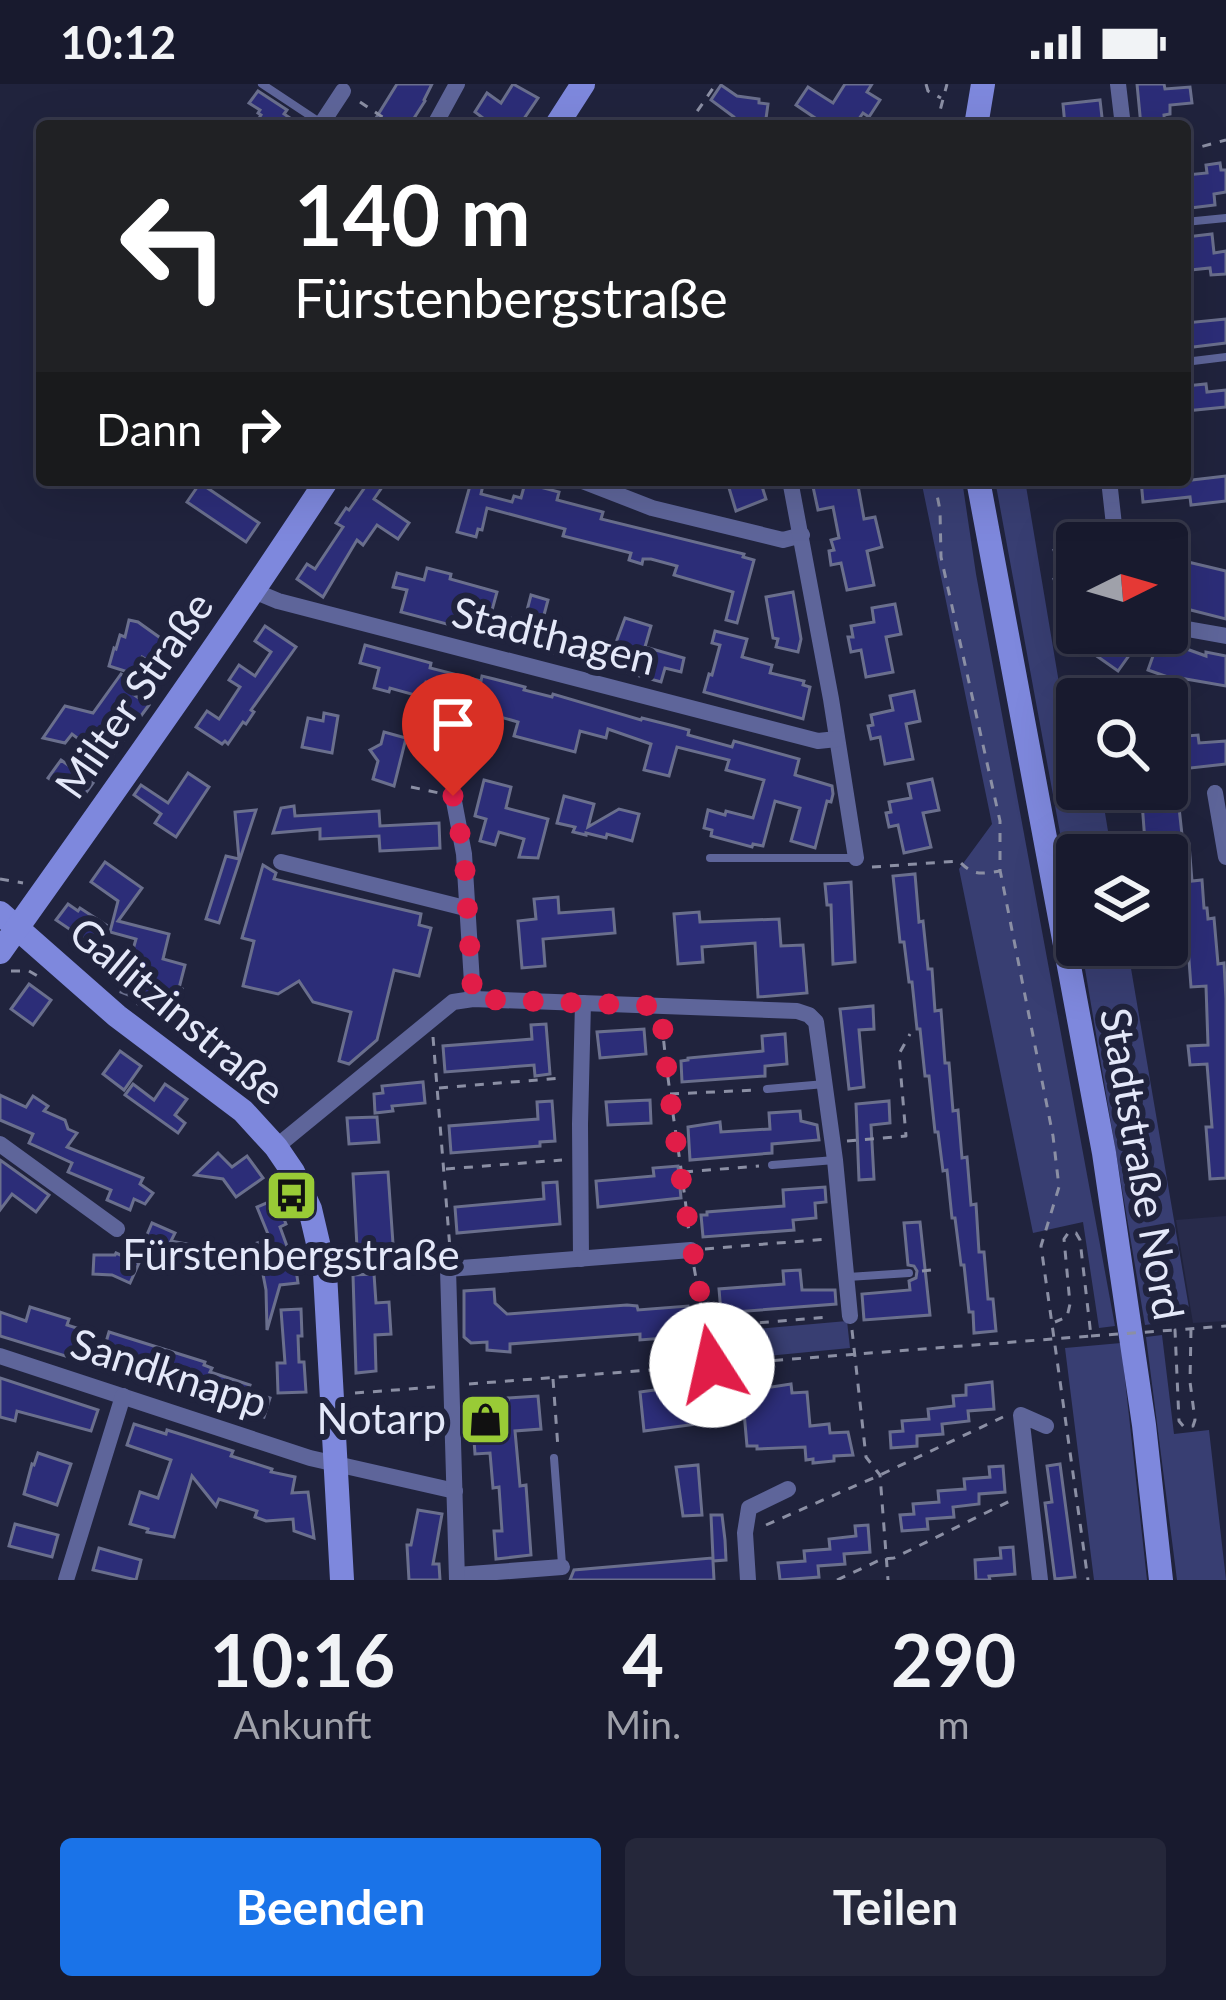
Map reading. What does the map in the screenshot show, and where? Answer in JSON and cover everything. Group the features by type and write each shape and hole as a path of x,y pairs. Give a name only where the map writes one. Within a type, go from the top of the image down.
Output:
{"street":[{"path":"437,120 457,84"},
{"path":"560,120 583,84"},
{"path":"977,120 982,84"},
{"path":"1118,84 1122,120"},
{"path":"324,120 343,91"},
{"name":"Milter Straße","path":"0,952 9,920 254,591 323,486"},
{"path":"595,486 652,508 783,540 802,536"},
{"path":"791,486 856,858"},
{"name":"Stadtstraße Nord","path":"979,486 1104,1153 1161,1580"},
{"path":"1110,486 1113,522"},
{"name":"Stadthagen","path":"254,591 446,646 818,741 837,739"},
{"path":"1188,629 1226,636"},
{"path":"1215,793 1226,857"},
{"path":"453,796 464,854 473,999"},
{"path":"281,862 469,909"},
{"name":"Gallitzinstraße","path":"9,920 103,1005 243,1111 276,1147 303,1191 325,1273 342,1580"},
{"path":"276,1147 453,1002 797,1011 816,1022 850,1316"},
{"path":"581,1259 583,1004"},
{"path":"0,1144 117,1229"},
{"path":"562,1567 457,1578 448,1269 691,1250"},
{"name":"Sandknapp","path":"0,1356 310,1458 455,1491"},
{"path":"66,1580 114,1393"},
{"path":"1040,1580 1022,1415 1046,1426"},
{"path":"748,1580 745,1533 749,1508 788,1489"}],"lane":[{"path":"262,84 314,120"},
{"path":"1191,221 1226,218"},
{"path":"1191,361 1226,357"},
{"path":"710,858 856,858"},
{"path":"766,1089 826,1084"},
{"path":"772,1166 834,1151"},
{"path":"846,1276 909,1273"},
{"path":"554,1458 562,1567"}],"path":[{"path":"691,120 716,84"},
{"path":"926,84 928,91 944,100"},
{"path":"938,120 947,84"},
{"path":"343,91 387,120"},
{"path":"1191,149 1226,140"},
{"path":"935,486 940,557 1000,821 1000,870 1055,1153 1059,1187 1041,1246 1088,1580"},
{"path":"411,787 453,796"},
{"path":"856,858 866,868 959,860 979,875 1000,870"},
{"path":"661,1006 668,1095 712,1365"},
{"path":"428,1019 433,1031 448,1269"},
{"path":"834,1151 906,1136 899,1054 910,1034"},
{"path":"437,1088 581,1076"},
{"path":"668,1095 766,1089"},
{"path":"444,1169 580,1158"},
{"path":"682,1172 772,1166"},
{"path":"1053,1322 1067,1317 1064,1239 1069,1232 1076,1233 1091,1336"},
{"path":"691,1250 843,1238"},
{"path":"909,1273 939,1269"},
{"path":"706,1327 850,1316 866,1456 880,1475 889,1580"},
{"path":"332,1394 1226,1326"},
{"path":"1174,1330 1179,1421 1193,1426 1191,1329"},
{"path":"553,1378 558,1447 554,1458"},
{"path":"745,1533 1011,1413 1022,1415"},
{"path":"838,1580 1029,1495"}],"shaded area":[{"path":"922,486 963,486 1115,1326 1099,1328 1083,1222 1033,1233 959,869 992,824"},
{"path":"996,486 1026,486 1058,678 1056,810 1104,810 1108,834 1060,834"},
{"path":"1085,966 1131,966 1189,1308 1166,1311 1167,1322 1145,1325"},
{"path":"1226,1216 1226,1321 1193,1323 1176,1220"},
{"path":"847,1321 850,1348 714,1361 710,1333"},
{"path":"1162,1335 1174,1434 1209,1430 1226,1580 1177,1580 1146,1337"},
{"path":"1121,1343 1147,1580 1094,1580 1065,1348"}],"building":[{"path":"397,84 432,84 413,120 375,120"},
{"path":"513,84 538,98 523,120 482,120 475,112 487,93 501,103"},
{"path":"845,84 872,84 867,92 880,100 869,117 863,113 858,120 818,120 796,105 808,87 833,103"},
{"path":"1137,84 1190,87 1192,103 1170,105 1164,120 1140,120"},
{"path":"721,85 737,96 768,104 766,120 734,120 711,100"},
{"path":"258,91 287,110 284,114 293,120 258,120 260,110 249,103"},
{"path":"1100,100 1102,120 1064,120 1063,104"},
{"path":"1220,163 1221,170 1226,170 1226,192 1214,194 1215,205 1191,208 1191,175 1207,173 1206,165"},
{"path":"1212,234 1214,253 1226,251 1226,274 1211,275 1210,268 1191,270 1191,236"},
{"path":"1226,319 1226,343 1191,347 1191,322"},
{"path":"1206,384 1207,392 1226,390 1226,407 1191,410 1191,385"},
{"path":"1226,476 1226,501 1191,505 1190,497 1143,502 1142,486 1191,486 1191,480"},
{"path":"198,486 204,486 259,523 246,542 187,502"},
{"path":"366,486 383,486 374,499 409,523 398,539 377,525 363,545 357,540 323,597 297,579 307,564 315,569 343,527 336,523"},
{"path":"470,486 483,486 481,494 512,502 514,496 521,498 524,486 536,486 559,492 557,500 603,512 601,519 754,560 737,623 726,620 733,592 674,575 677,566 651,559 643,559 642,564 629,560 631,553 563,536 565,529 487,508 476,537 457,532"},
{"path":"762,486 766,499 736,511 729,488"},
{"path":"813,486 858,486 864,519 875,517 882,547 867,551 874,585 847,590 841,563 831,565 831,540 839,538 833,507 818,510"},
{"path":"1188,562 1226,571 1226,619 1188,609"},
{"path":"427,568 497,592 491,614 463,606 458,627 401,612 407,590 393,587 397,573 424,580"},
{"path":"793,592 801,639 798,652 776,647 766,597"},
{"path":"531,595 548,600 540,630 565,636 560,655 498,638 504,616 524,622"},
{"path":"895,604 901,634 886,637 893,672 866,677 861,650 851,652 851,626 874,622 872,608"},
{"path":"625,618 651,626 645,647 684,658 681,672 665,668 661,682 607,667"},
{"path":"129,620 166,642 152,663 142,657 131,673 109,666"},
{"path":"265,626 296,647 246,724 228,744 222,744 196,727 207,711 219,719 240,687 229,680 239,665 255,676 271,652 255,641"},
{"path":"715,631 747,639 742,657 772,665 770,673 804,681 810,687 803,719 704,692 720,645 712,643"},
{"path":"365,645 431,663 430,668 481,681 482,676 689,730 688,735 732,747 734,741 799,759 795,775 832,786 815,848 791,841 800,808 775,801 763,846 711,836 712,830 704,828 708,810 753,818 764,780 726,770 729,760 677,747 669,776 644,770 651,744 608,729 606,738 580,731 575,752 514,736 518,722 479,711 482,697 426,682 422,697 374,688 379,668 360,663"},
{"path":"1188,649 1226,656 1226,686 1171,678 1148,670 1154,654 1188,654"},
{"path":"1094,654 1130,654 1118,671"},
{"path":"121,674 135,684 130,692 149,705 108,761 72,734 65,743 43,738 65,706 93,713"},
{"path":"914,691 920,721 906,724 913,759 885,764 880,737 871,739 871,715 893,710 890,696"},
{"path":"324,713 338,716 332,753 302,747 308,718 323,721"},
{"path":"384,732 406,738 394,786 373,779 378,761 370,750 381,744"},
{"path":"1198,735 1199,743 1226,741 1226,764 1188,768 1188,736"},
{"path":"61,760 93,783 80,801 48,778"},
{"path":"188,773 209,787 176,837 155,823 161,814 134,795 141,785 168,803"},
{"path":"932,779 939,810 923,813 931,847 904,853 898,825 889,827 889,802 911,798 908,784"},
{"path":"484,780 511,787 506,808 548,819 538,858 519,857 524,839 499,832 495,845 480,841 486,819 475,816"},
{"path":"564,796 594,804 588,827 619,809 639,814 632,841 573,832 575,827 557,823"},
{"path":"294,806 295,816 379,811 380,826 439,823 440,848 380,851 379,836 320,839 320,829 273,833 281,808"},
{"path":"256,810 219,923 206,919 226,856 239,859 235,812"},
{"path":"1143,810 1179,810 1182,834 1144,834"},
{"path":"1188,844 1192,881 1202,880 1204,908 1208,919 1214,918 1218,964 1224,963 1226,1178 1210,1179 1207,1064 1190,1065 1188,1046 1208,1045 1206,986 1191,987"},
{"path":"105,862 142,888 118,921 169,934 163,959 185,965 182,989 171,1013 138,1004 139,999 121,992 136,939 110,932 118,901 91,882"},
{"path":"263,865 276,873 274,879 421,914 419,925 431,928 419,976 394,970 377,1040 349,1064 339,1061 351,1012 313,1002 299,981 278,994 243,986 254,941 242,938"},
{"path":"915,874 919,922 923,921 928,969 932,969 935,1011 941,1010 953,1111 958,1110 962,1158 967,1157 971,1205 976,1204 979,1252 984,1252 996,1331 974,1333 912,982 904,942 900,942 893,876"},
{"path":"851,882 855,962 833,964 831,905 827,905 825,884"},
{"path":"558,897 559,913 613,909 615,933 543,939 545,966 522,968 518,921 536,919 534,899"},
{"path":"68,904 106,925 95,940 87,941 56,920"},
{"path":"699,912 700,922 779,919 781,946 803,945 807,993 758,997 755,943 702,947 703,962 678,964 674,914"},
{"path":"29,984 51,1000 33,1025 11,1009"},
{"path":"873,1006 874,1029 859,1030 864,1087 849,1089 840,1009"},
{"path":"546,1024 550,1074 535,1076 534,1065 445,1072 443,1046 532,1039 531,1025"},
{"path":"644,1029 646,1054 600,1058 597,1032"},
{"path":"785,1034 787,1064 765,1066 765,1076 682,1082 681,1061 763,1051 762,1036"},
{"path":"120,1051 141,1066 124,1090 103,1074"},
{"path":"423,1082 425,1103 375,1113 374,1094 383,1093 382,1086"},
{"path":"133,1084 154,1100 165,1084 187,1099 175,1115 185,1123 178,1133 125,1095"},
{"path":"0,1095 26,1107 33,1096 48,1106 44,1111 65,1120 68,1129 77,1133 67,1147 143,1178 140,1184 153,1193 145,1204 134,1199 130,1210 107,1200 111,1190 68,1172 72,1163 29,1143 33,1134 0,1120"},
{"path":"650,1100 651,1123 608,1125 606,1102"},
{"path":"552,1101 555,1141 451,1153 449,1126 538,1119 537,1102"},
{"path":"889,1101 890,1123 871,1125 874,1179 859,1180 856,1104"},
{"path":"800,1111 801,1121 817,1125 819,1140 772,1144 772,1153 690,1160 688,1127 720,1122 721,1132 770,1129 769,1113"},
{"path":"377,1117 379,1142 349,1144 347,1118"},
{"path":"218,1153 232,1167 247,1156 263,1178 236,1197 223,1179 195,1175"},
{"path":"0,1160 49,1195 36,1212 12,1194 0,1210"},
{"path":"678,1166 681,1198 598,1207 596,1181 654,1176 653,1168"},
{"path":"388,1172 394,1258 374,1259 373,1246 357,1247 353,1174"},
{"path":"557,1182 560,1224 457,1233 455,1207 544,1199 543,1183"},
{"path":"825,1187 826,1202 815,1203 816,1218 793,1220 794,1230 703,1237 701,1215 707,1212 784,1206 783,1190"},
{"path":"276,1199 298,1283 280,1285 267,1330 257,1243 270,1239 257,1207"},
{"path":"920,1222 930,1315 864,1320 862,1294 910,1290 909,1281 917,1271 908,1265 904,1223"},
{"path":"152,1223 175,1233 171,1241 202,1247 199,1267 172,1262 173,1256 136,1240 137,1235 146,1237"},
{"path":"116,1253 139,1263 130,1283 93,1274 94,1255"},
{"path":"800,1270 802,1290 835,1290 836,1304 721,1313 719,1289 784,1284 783,1271"},
{"path":"374,1274 376,1303 389,1302 391,1334 375,1335 376,1371 356,1373 353,1275"},
{"path":"494,1289 495,1303 507,1314 627,1305 638,1310 688,1306 690,1336 640,1340 640,1334 510,1344 510,1352 487,1350 487,1342 471,1343 464,1337 464,1291"},
{"path":"30,1307 69,1319 67,1325 83,1330 80,1341 104,1349 109,1332 205,1362 210,1372 250,1385 248,1391 270,1398 264,1417 235,1407 233,1412 0,1336 0,1312 26,1321"},
{"path":"301,1309 299,1362 304,1362 306,1392 278,1393 277,1363 285,1363 281,1310"},
{"path":"0,1378 98,1410 91,1431 17,1411 15,1421 0,1417"},
{"path":"992,1382 994,1409 968,1411 969,1421 942,1424 943,1434 917,1436 917,1446 891,1448 890,1432 903,1431 902,1421 929,1419 928,1409 954,1406 953,1396 966,1395 966,1385"},
{"path":"791,1384 792,1393 807,1392 810,1426 829,1424 830,1433 848,1432 853,1455 813,1463 813,1459 806,1460 805,1447 747,1446 744,1412 751,1411 750,1398 760,1397 759,1389"},
{"path":"683,1386 685,1407 696,1406 697,1424 644,1431 640,1392"},
{"path":"538,1396 541,1429 515,1431 520,1486 526,1485 531,1555 496,1559 494,1531 502,1531 499,1487 493,1488 490,1453 475,1454 472,1412 509,1409 508,1398"},
{"path":"134,1424 233,1451 231,1456 295,1477 292,1493 308,1492 314,1538 294,1531 293,1519 266,1521 255,1517 257,1511 219,1499 216,1506 192,1476 174,1537 130,1524 140,1492 158,1498 171,1460 127,1445"},
{"path":"38,1453 71,1464 57,1505 24,1494"},
{"path":"1060,1464 1075,1577 1055,1579 1045,1503 1052,1502 1047,1466"},
{"path":"698,1465 702,1515 683,1516 676,1467"},
{"path":"1003,1466 1005,1492 979,1494 979,1504 953,1507 954,1517 927,1519 928,1529 902,1531 900,1515 914,1514 913,1504 939,1502 938,1491 965,1489 964,1479 990,1477 989,1467"},
{"path":"418,1510 442,1514 433,1564 439,1564 440,1580 409,1580 407,1545 411,1545"},
{"path":"711,1515 722,1515 726,1560 713,1561 714,1580 570,1580 574,1570 713,1558"},
{"path":"15,1524 58,1535 52,1557 9,1546"},
{"path":"868,1525 870,1552 844,1554 845,1564 818,1566 819,1577 780,1580 778,1563 805,1561 804,1551 830,1549 829,1539 856,1536 855,1526"},
{"path":"1013,1547 1015,1574 976,1580 975,1560 1001,1558 1000,1548"},
{"path":"99,1548 141,1560 136,1580 93,1570"}],"place":[{"name":"Fürstenbergstraße","path":"291,1196"},
{"name":"Notarp","path":"485,1419"}],"route":[{"path":"453,796 464,854 473,999 661,1006 668,1095 712,1365"}]}
